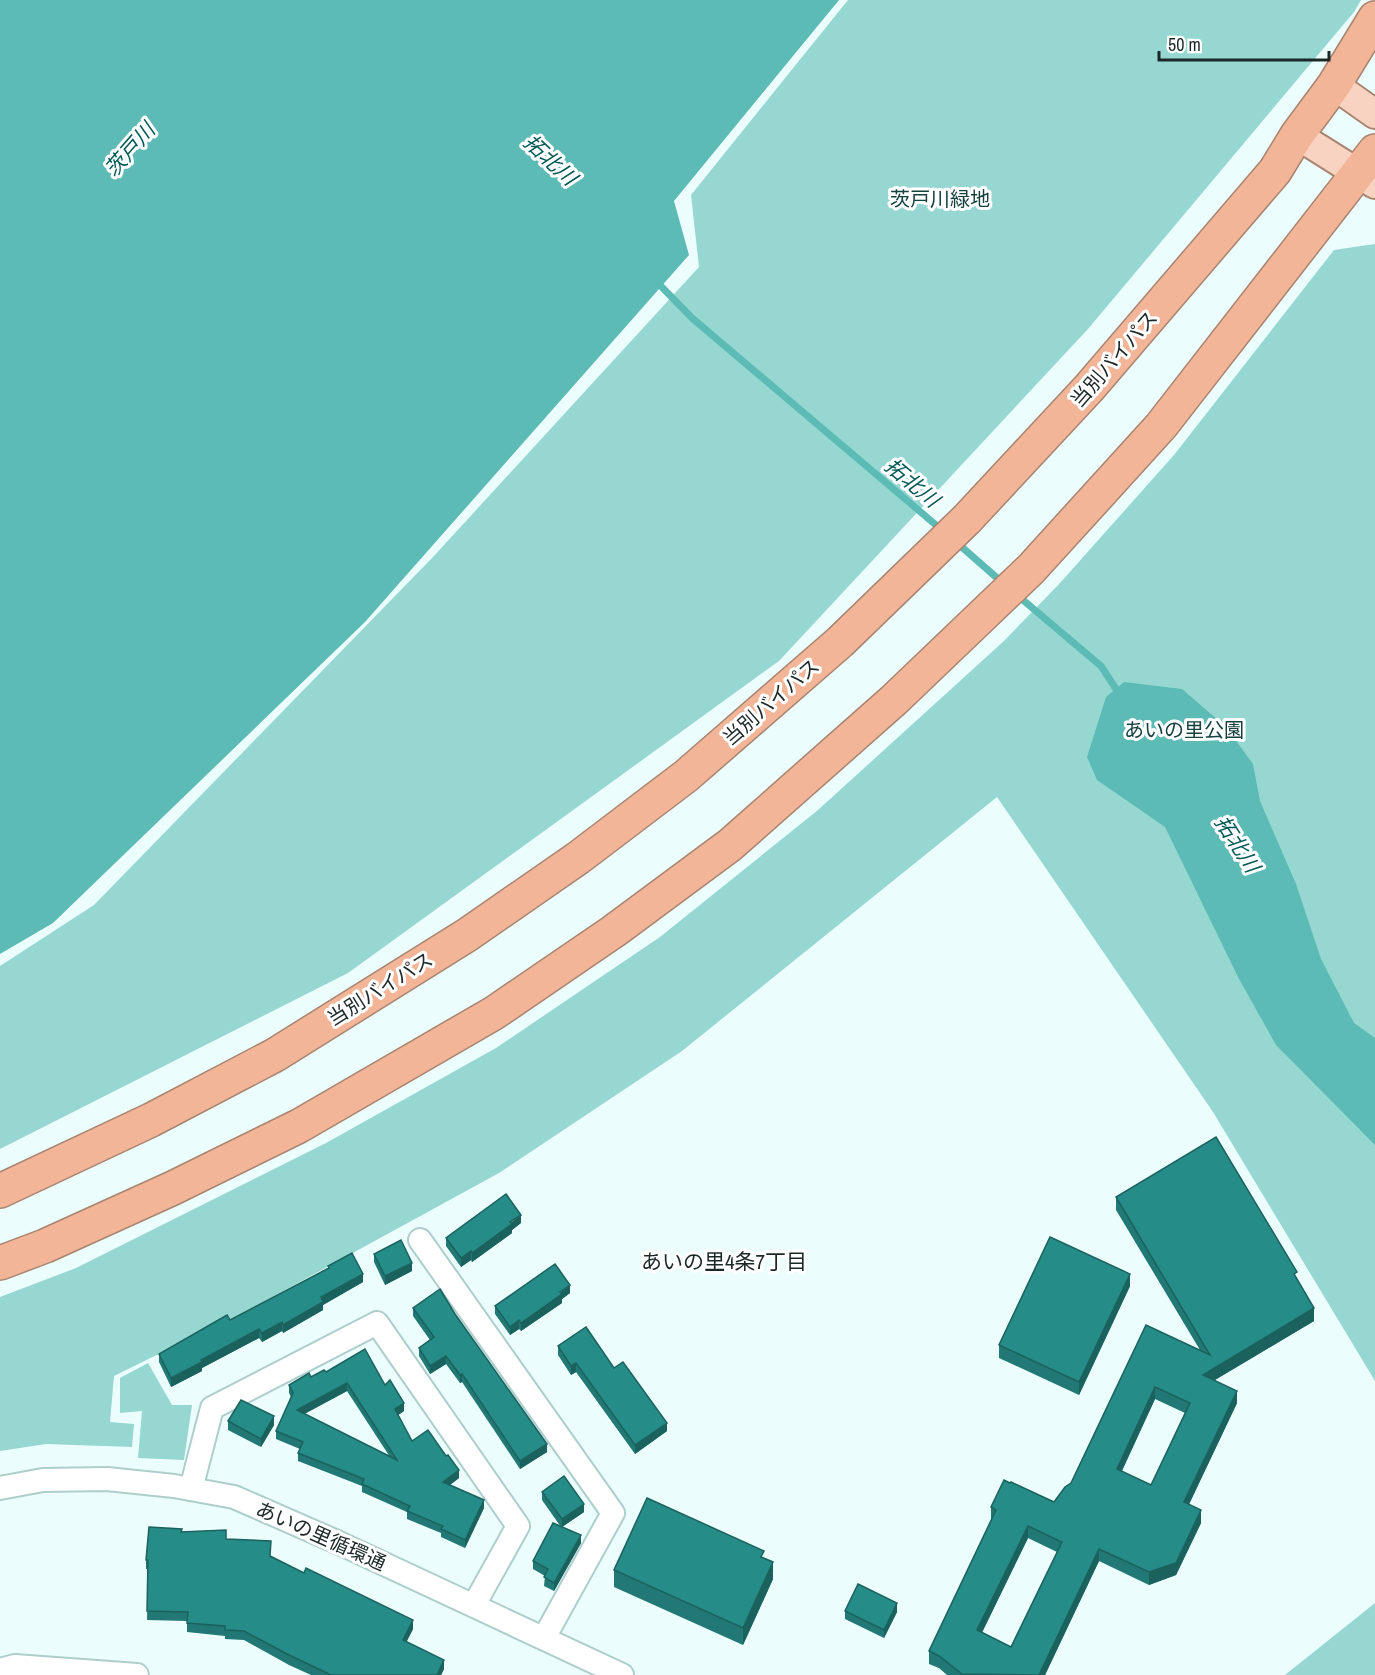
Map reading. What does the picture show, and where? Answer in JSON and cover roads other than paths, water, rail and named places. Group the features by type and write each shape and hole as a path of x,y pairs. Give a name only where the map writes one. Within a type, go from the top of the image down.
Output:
{"highway":[{"name":"当別バイパス","path":"0,1191 151,1120 275,1055 467,935 578,858 687,776 840,642 949,536 1097,379 1275,171 1297,135 1334,85 1375,18"},
{"path":"0,1263 45,1246 173,1188 299,1126 494,1013 614,931 730,845 894,700 1010,589 1161,426 1369,169"}],"main road":[{"path":"1334,85 1375,114"},
{"path":"1297,135 1369,169"}],"street":[{"path":"420,1240 613,1513 544,1638"},
{"path":"191,1489 212,1408 377,1323 518,1526 474,1605"},
{"name":"あいの里循環通","path":"0,1488 43,1480 107,1479 191,1489 234,1497 337,1542 622,1675"},
{"path":"11,1670 137,1675"}],"water":[{"name":"茨戸川","path":"0,0 839,0 674,201 689,255 365,622 53,923 0,954"},
{"path":"1124,682 1182,689 1226,727 1253,764 1260,801 1296,884 1321,959 1354,1023 1375,1038 1375,1145 1276,1045 1238,977 1165,827 1097,780 1087,757 1106,697"}],"waterway":[{"name":"拓北川","path":"655,280 692,318 943,531"},
{"name":"拓北川","path":"956,542 1004,584"},
{"name":"拓北川","path":"1017,595 1101,666 1120,695"}],"district":[{"name":"あいの里4条7丁目","path":"724,1262"}],"park label":[{"name":"茨戸川緑地","path":"940,199"},
{"name":"あいの里公園","path":"1184,730"}]}
